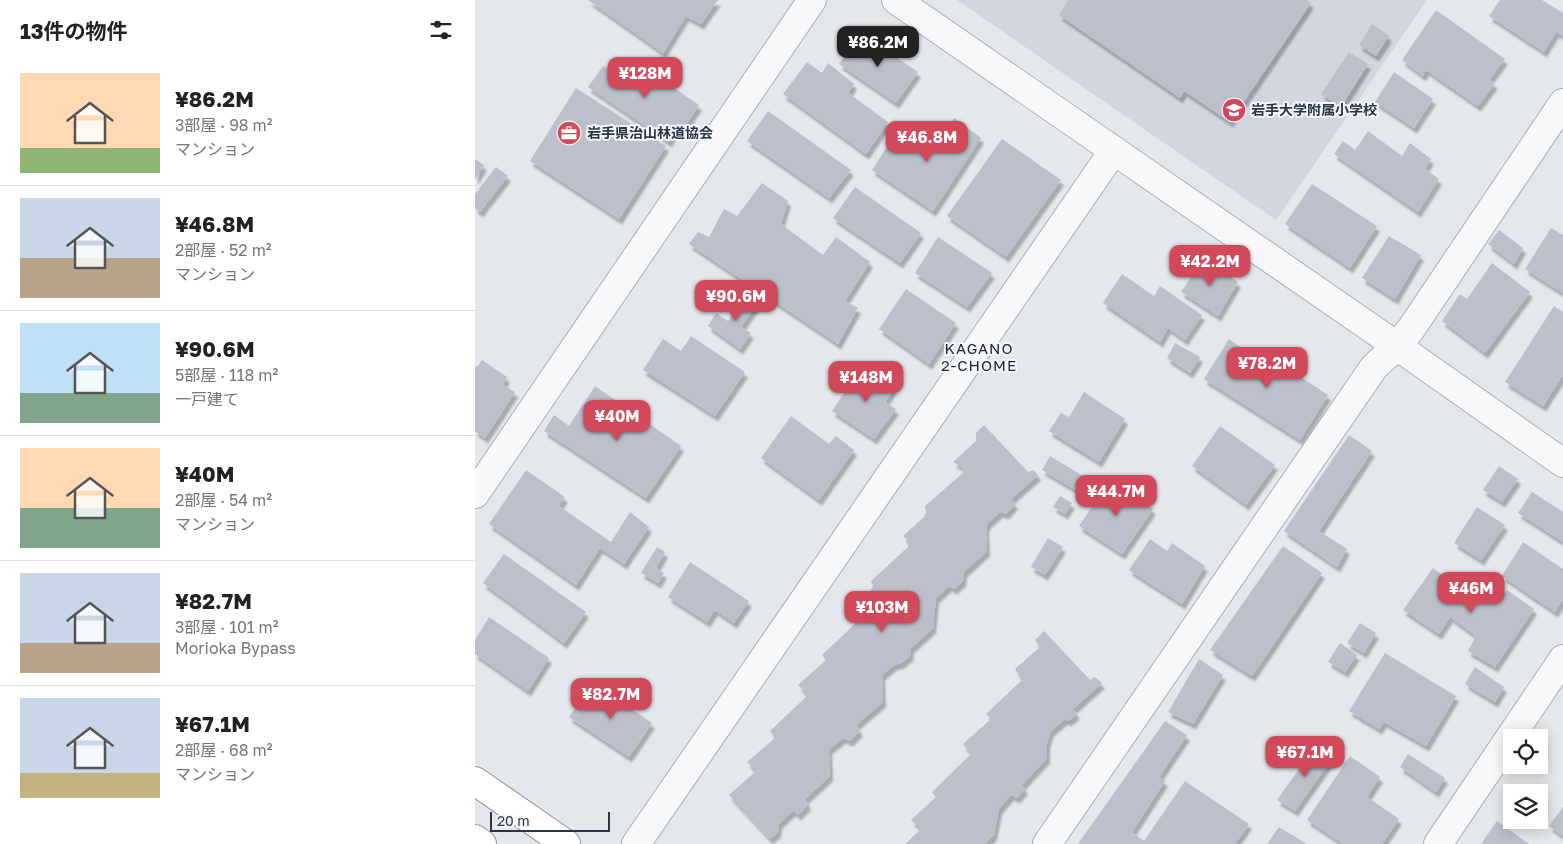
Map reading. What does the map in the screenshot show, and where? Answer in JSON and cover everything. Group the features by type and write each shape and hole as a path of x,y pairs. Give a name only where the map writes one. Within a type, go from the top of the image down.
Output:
{"highway":[{"path":"475,781 566,844"},
{"path":"475,840 482,844"}],"street":[{"path":"475,494 812,0"},
{"path":"896,0 1563,463"},
{"path":"1047,844 1374,366 1397,346 1411,329 1563,103"},
{"path":"636,844 1114,150"},
{"path":"1437,844 1563,659"}],"shaded area":[{"name":"岩手大学附属小学校","path":"957,0 1427,0 1276,220"}],"building":[{"path":"588,0 718,0 701,24 686,16 663,53"},
{"path":"1068,0 1307,0 1311,3 1230,122 1184,91 1180,98 1059,15"},
{"path":"1500,0 1542,0 1563,13 1563,36 1556,32 1544,52 1489,16"},
{"path":"1436,10 1505,59 1489,80 1495,83 1478,106 1426,70 1423,76 1402,60"},
{"path":"1372,24 1389,36 1376,56 1359,45"},
{"path":"860,33 918,72 896,103 839,64"},
{"path":"1349,52 1368,64 1341,107 1321,94"},
{"path":"623,59 643,75 646,69 699,105 681,132 676,129 669,142 588,87 603,66 615,73"},
{"path":"807,62 822,73 828,63 854,84 848,93 888,122 866,154 783,94"},
{"path":"1394,72 1433,99 1414,128 1375,102"},
{"path":"576,88 666,146 619,219 530,161"},
{"path":"768,111 851,170 829,198 747,141"},
{"path":"954,118 981,138 933,211 872,170 899,128 933,151"},
{"path":"1368,131 1402,156 1410,143 1431,159 1425,169 1439,179 1418,212 1334,154 1343,141 1355,150"},
{"path":"1002,139 1061,180 1006,257 947,216"},
{"path":"475,159 484,165 475,180"},
{"path":"496,167 508,176 480,212 475,208 475,194"},
{"path":"762,183 788,201 781,224 823,255 836,237 870,262 845,301 858,308 838,344 689,244 698,232 709,237 724,209 737,216"},
{"path":"1312,184 1377,226 1350,268 1285,224"},
{"path":"855,187 921,233 900,263 833,218"},
{"path":"1551,228 1563,235 1563,293 1525,269"},
{"path":"1499,230 1523,248 1514,264 1488,244"},
{"path":"1389,236 1421,255 1395,299 1362,278"},
{"path":"938,237 992,273 967,307 915,273"},
{"path":"1203,259 1238,282 1218,316 1181,292"},
{"path":"1492,263 1530,292 1485,353 1442,321 1460,294 1467,299"},
{"path":"1122,274 1154,296 1160,286 1202,315 1185,340 1168,328 1160,342 1103,303"},
{"path":"906,289 956,323 929,364 879,329"},
{"path":"752,290 762,297 741,327 751,333 740,349 708,326 716,313 728,321"},
{"path":"1554,306 1563,312 1563,375 1543,406 1505,382"},
{"path":"691,336 745,372 715,416 643,370 663,339 681,351"},
{"path":"1229,339 1260,361 1265,353 1328,395 1300,440 1204,379"},
{"path":"1175,343 1200,357 1190,373 1167,358"},
{"path":"482,360 507,377 503,385 515,392 485,438 475,431 475,366 477,367"},
{"path":"863,365 894,388 885,402 896,409 874,439 832,411"},
{"path":"595,386 681,446 646,498 544,431 554,415 569,426"},
{"path":"1084,392 1125,419 1099,462 1049,431 1061,413 1069,417"},
{"path":"791,416 829,444 836,436 854,450 819,500 761,458"},
{"path":"984,425 1028,472 1034,470 1038,475 1011,499 1015,504 1006,514 1000,512 988,523 986,527 987,551 964,572 963,581 954,589 949,586 936,598 933,628 911,648 910,656 901,663 894,665 882,675 883,702 856,725 860,731 850,741 843,738 829,749 830,776 805,799 808,805 798,815 794,811 790,813 779,824 778,832 770,839 729,795 756,771 747,762 775,738 770,731 808,695 798,685 826,660 822,655 854,625 857,619 850,609 870,592 873,586 871,581 908,547 908,541 903,536 924,517 926,513 925,506 963,473 962,467 953,462 976,441 976,433"},
{"path":"1220,426 1275,465 1246,505 1192,466"},
{"path":"1349,435 1372,451 1319,531 1347,549 1337,567 1284,531"},
{"path":"1050,456 1083,476 1076,490 1042,470"},
{"path":"1499,466 1518,479 1502,502 1483,490"},
{"path":"526,470 565,497 559,506 611,542 630,512 649,527 624,564 600,548 576,585 489,524"},
{"path":"1111,479 1153,509 1122,554 1079,526"},
{"path":"1532,492 1563,512 1563,542 1518,513"},
{"path":"1060,496 1072,503 1065,514 1053,507"},
{"path":"1477,507 1505,525 1481,560 1454,543"},
{"path":"1048,538 1063,547 1045,575 1031,567"},
{"path":"1150,539 1167,551 1172,543 1205,566 1182,604 1129,570"},
{"path":"1523,542 1563,569 1563,599 1555,612 1502,576"},
{"path":"1283,546 1322,573 1252,676 1210,650"},
{"path":"657,547 665,552 656,568 664,573 658,583 641,573"},
{"path":"504,554 586,612 564,643 483,583"},
{"path":"690,562 749,601 734,623 715,610 707,622 668,597"},
{"path":"1433,568 1465,592 1471,582 1499,602 1507,590 1534,609 1495,667 1468,651 1476,636 1450,617 1439,634 1403,610"},
{"path":"489,617 549,658 528,691 475,654 475,640"},
{"path":"1360,623 1376,633 1364,653 1347,643"},
{"path":"1044,631 1090,680 1095,677 1102,683 1073,709 1077,714 1068,721 1065,719 1051,731 1047,743 1047,758 1022,785 1025,789 1017,798 1011,795 999,809 994,835 985,844 905,844 921,829 911,820 936,797 932,792 971,754 963,744 991,719 986,714 1022,680 1015,669 1040,647 1035,640"},
{"path":"1340,643 1357,655 1345,672 1328,662"},
{"path":"1385,653 1456,696 1426,746 1384,722 1379,729 1349,711"},
{"path":"1199,659 1223,675 1193,724 1168,712"},
{"path":"1475,667 1504,687 1495,702 1465,684"},
{"path":"593,683 652,723 629,757 569,717"},
{"path":"1165,721 1187,735 1159,777 1165,781 1132,832 1144,841 1185,781 1249,824 1235,844 1078,844"},
{"path":"1316,745 1333,757 1295,811 1277,800"},
{"path":"1408,754 1445,778 1436,792 1400,767"},
{"path":"1350,756 1380,777 1367,797 1399,819 1382,844 1343,844 1307,820"},
{"path":"1563,807 1563,836 1549,826"},
{"path":"1497,821 1503,825 1503,829 1508,829 1529,844 1481,844"},
{"path":"1279,827 1307,844 1267,844"}],"place":[{"name":"岩手大学附属小学校","path":"1234,110"},
{"name":"岩手県治山林道協会","path":"569,133"}],"district":[{"name":"KAGANO 2-CHOME","path":"979,358"}]}
